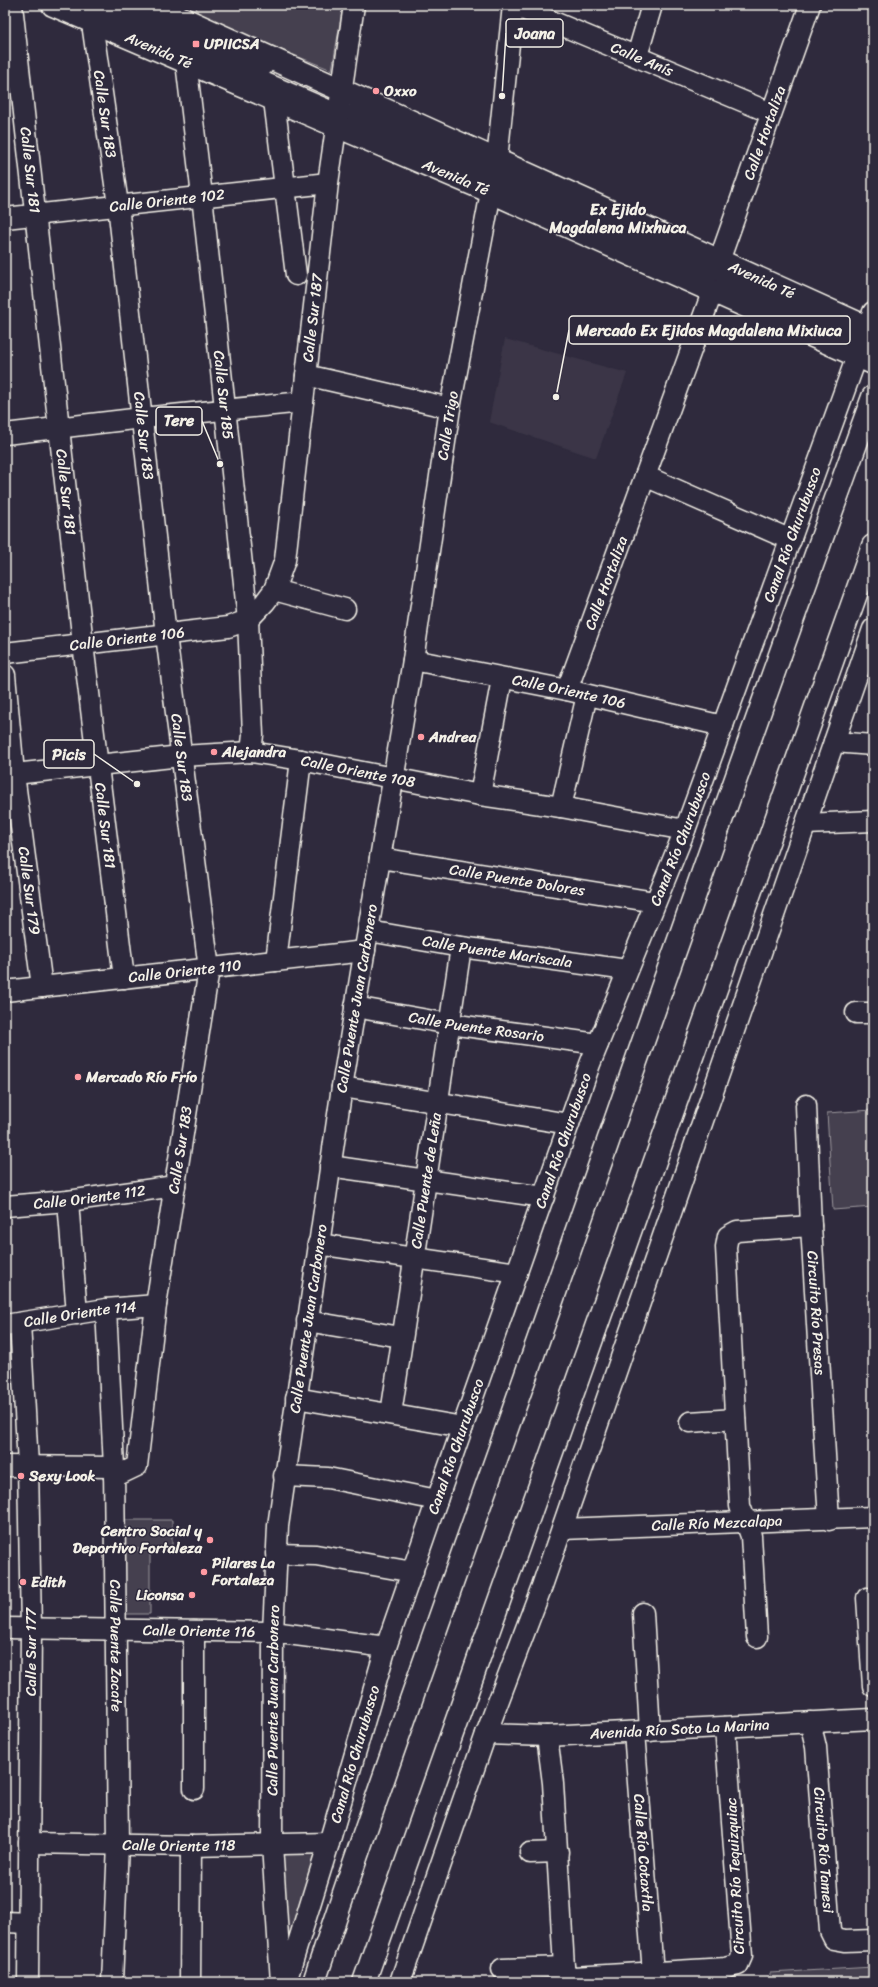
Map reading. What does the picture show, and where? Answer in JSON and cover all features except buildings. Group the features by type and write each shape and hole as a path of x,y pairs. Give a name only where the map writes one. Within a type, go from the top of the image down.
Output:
{"main road":[{"name":"Avenida Té","path":"53,5 92,14 186,62 274,100 341,109 498,160 719,261 868,339"},
{"name":"Avenida Té","path":"160,7 492,192 713,290 868,339"},
{"name":"Canal Río Churubusco","path":"314,1982 356,1854 426,1660 774,668 873,397"},
{"path":"364,1982 873,546"}],"street":[{"name":"Calle Sur 181","path":"12,5 83,644 124,978"},
{"path":"121,5 341,109"},
{"name":"Calle Sur 187","path":"248,620 274,590 285,560 328,183 341,109 354,5"},
{"path":"498,160 513,5"},
{"name":"Calle Anís","path":"513,5 638,56 771,113"},
{"path":"638,56 652,5"},
{"name":"Calle Hortaliza","path":"719,261 810,5"},
{"path":"92,14 116,18 341,109 868,339"},
{"name":"Calle Sur 183","path":"92,14 118,205 180,756 209,969 156,1305 137,1466 114,1472"},
{"name":"Calle Sur 185","path":"186,62 248,620 253,735 251,752"},
{"name":"Calle Sur 187","path":"274,100 296,275"},
{"name":"Calle Oriente 102","path":"5,218 286,186 328,183"},
{"name":"Calle Trigo","path":"413,660 450,408 492,192"},
{"name":"Calle Hortaliza","path":"567,690 713,290"},
{"name":"Canal Río Churubusco","path":"286,1982 329,1843 386,1647 569,1124 627,970 685,830 791,540 868,339"},
{"path":"306,375 450,408"},
{"path":"5,434 142,418 303,402"},
{"path":"646,476 791,540"},
{"path":"274,590 345,609"},
{"name":"Calle Oriente 106","path":"5,653 166,636 228,627 248,620"},
{"path":"400,1982 486,1734 562,1529 872,635"},
{"name":"Calle Oriente 106","path":"413,660 502,679 567,690 723,726"},
{"name":"Calle Puente Juan Carbonero","path":"281,1982 272,1845 273,1632 276,1554 284,1476 342,1087 413,660"},
{"name":"Calle Sur 179","path":"5,675 10,774 42,987"},
{"path":"480,795 502,679"},
{"path":"561,807 587,695"},
{"path":"834,742 873,745"},
{"name":"Calle Oriente 108","path":"10,774 180,756 251,752 301,760 480,795 561,807 685,830"},
{"path":"276,961 301,760"},
{"path":"806,824 873,821"},
{"name":"Calle Puente Dolores","path":"380,858 655,902"},
{"name":"Calle Puente Mariscala","path":"369,931 461,947 627,970"},
{"name":"Calle Puente de Leña","path":"391,1414 401,1337 461,947"},
{"name":"Calle Oriente 110","path":"5,991 365,952"},
{"name":"Calle Puente Rosario","path":"355,1006 450,1024 598,1044"},
{"path":"342,1087 569,1124"},
{"name":"Circuito Río Presas","path":"806,1105 811,1226 829,1520"},
{"path":"330,1166 544,1197"},
{"name":"Calle Oriente 112","path":"5,1206 68,1201 175,1186"},
{"path":"68,1201 77,1314"},
{"path":"758,1637 751,1536 740,1506 726,1247 728,1236 737,1231 811,1226"},
{"path":"318,1244 517,1273"},
{"name":"Calle Oriente 114","path":"12,1324 106,1309 156,1305"},
{"name":"Calle Puente Zacate","path":"106,1309 114,1472 118,1845 112,1982"},
{"path":"307,1321 401,1337"},
{"name":"Calle Sur 177","path":"12,1324 28,1466 31,1629 28,1982"},
{"path":"296,1398 463,1427"},
{"path":"690,1422 735,1419"},
{"path":"5,1466 28,1466 114,1472"},
{"path":"284,1476 328,1478 437,1500"},
{"name":"Calle Río Mezcalapa","path":"562,1529 829,1520 873,1517"},
{"path":"276,1554 316,1555 413,1572"},
{"path":"868,1598 873,1686"},
{"name":"Calle Río Cotaxtla","path":"643,1614 642,1732 652,1974"},
{"name":"Calle Oriente 116","path":"5,1628 273,1632 386,1647"},
{"path":"194,1631 194,1789"},
{"name":"Avenida Río Soto La Marina","path":"486,1734 548,1736 873,1719"},
{"name":"Circuito Río Tamesi","path":"810,1722 816,1747 830,1931 834,1939 845,1941 873,1940"},
{"name":"Circuito Río Tequizquiac","path":"564,1967 566,1974 573,1977 652,1974 726,1968 738,1965 742,1956 725,1727"},
{"path":"502,1969 564,1967 558,1852 548,1736"},
{"name":"Calle Oriente 118","path":"29,1843 190,1846 329,1843"},
{"path":"190,1846 190,1982"},
{"path":"530,1853 558,1852"},
{"path":"5,1922 29,1923"}],"shaded area":[{"path":"195,5 343,5 332,70 200,18"},
{"path":"505,339 627,373 596,458 489,422"},
{"path":"873,1110 873,1207 833,1210 827,1113"},
{"path":"117,1520 172,1520 172,1548 117,1548"},
{"path":"116,1550 150,1550 150,1614 116,1614"},
{"path":"277,1849 320,1850 284,1968"},
{"path":"873,1967 873,1982 770,1982 770,1973"}],"place":[{"name":"UPIICSA","path":"196,44"},
{"name":"Oxxo","path":"376,91"},
{"name":"Joana","path":"502,96"},
{"name":"Mercado Ex Ejidos Magdalena Mixiuca","path":"556,397"},
{"name":"Tere","path":"220,464"},
{"name":"Andrea","path":"421,737"},
{"name":"Alejandra","path":"214,752"},
{"name":"Picis","path":"137,784"},
{"name":"Mercado Río Frío","path":"78,1077"},
{"name":"Sexy Look","path":"21,1476"},
{"name":"Centro Social y Deportivo Fortaleza","path":"210,1540"},
{"name":"Pilares La Fortaleza","path":"204,1572"},
{"name":"Edith","path":"23,1582"},
{"name":"Liconsa","path":"192,1595"}],"district":[{"name":"Ex Ejido Magdalena Mixhuca","path":"618,218"}]}
